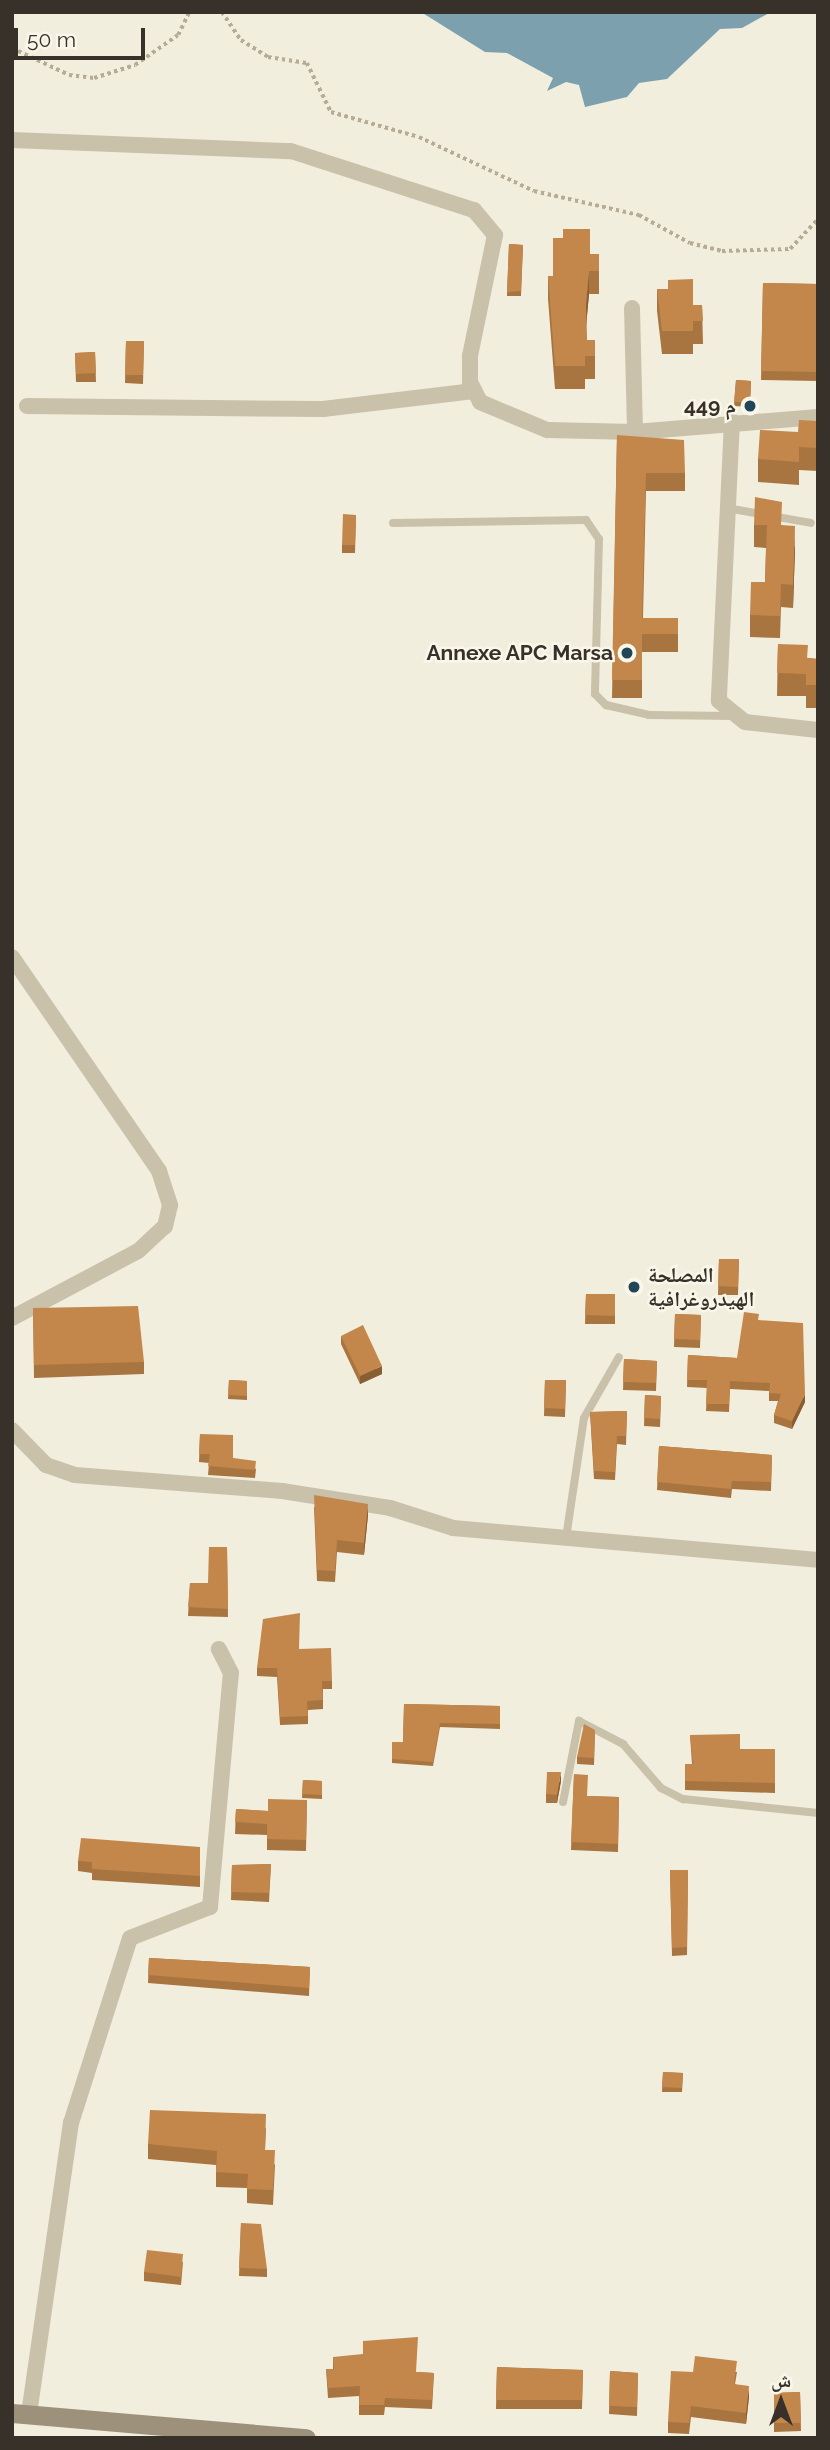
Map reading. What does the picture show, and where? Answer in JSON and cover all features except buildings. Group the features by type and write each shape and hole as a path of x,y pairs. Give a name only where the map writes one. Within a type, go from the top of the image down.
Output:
{"main road":[{"path":"21,2413 306,2438"}],"street":[{"path":"12,140 291,151 474,210 488,220 495,244 470,356 474,391 492,411 527,425 566,433 635,432 732,421 818,417"},
{"path":"632,308 635,432"},
{"path":"27,406 323,409 474,391"},
{"path":"732,421 716,681 719,701 733,716 818,730"},
{"path":"12,957 159,1171 170,1206 165,1226 138,1251 12,1318"},
{"path":"12,1430 46,1465 75,1475 282,1490 390,1508 453,1528 566,1541 818,1560"},
{"path":"21,2413 71,2123 130,1938 210,1907 231,1673 219,1649"}],"lane":[{"path":"727,508 811,523"},
{"path":"393,523 586,520 599,538 596,694 606,705 649,715 733,716"},
{"path":"566,1541 584,1418 619,1357"},
{"path":"562,1802 579,1721 623,1744 661,1787 683,1799 818,1813"}],"path":[{"path":"12,48 69,75 94,78 135,65 178,35 189,12"},
{"path":"222,12 240,40 268,57 307,63 331,112 419,137 534,191 639,215 690,243 722,251 790,248 818,219"}],"water":[{"path":"421,12 771,12 742,28 720,29 667,79 639,83 627,97 585,107 579,85 566,82 547,91 553,78 507,53 485,52"}],"place":[{"name":"م 449","path":"750,406"},
{"name":"Annexe APC Marsa","path":"627,653"},
{"name":"المصلحة الهيدروغرافية","path":"634,1287"}]}
